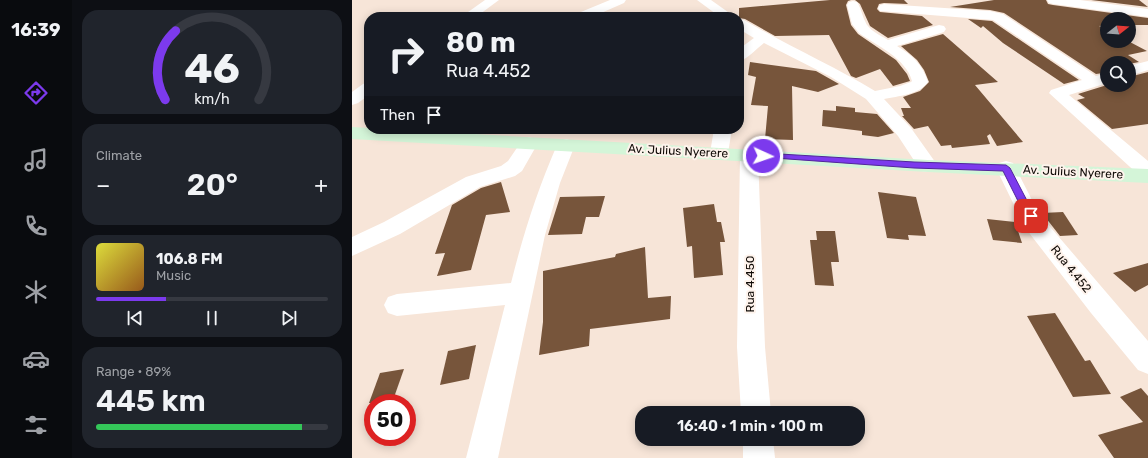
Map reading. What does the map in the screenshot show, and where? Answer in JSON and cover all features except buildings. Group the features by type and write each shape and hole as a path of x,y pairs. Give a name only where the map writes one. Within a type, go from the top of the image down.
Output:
{"main road":[{"name":"Av. Julius Nyerere","path":"352,133 364,133"},
{"name":"Av. Julius Nyerere","path":"468,134 529,143 928,166 1006,168 1148,176"}],"street":[{"path":"475,12 493,0"},
{"path":"592,12 620,0"},
{"path":"703,0 721,12"},
{"path":"1053,0 1148,13"},
{"path":"853,5 859,24 864,30 910,62 919,76 920,82 918,84 872,96"},
{"path":"884,8 990,15 998,17 1100,79"},
{"path":"744,26 836,74 872,96 905,132 928,166"},
{"path":"885,45 918,34 939,30"},
{"path":"744,52 764,37"},
{"path":"1136,69 1148,65"},
{"path":"1100,80 1057,93 1148,172"},
{"path":"352,100 364,91"},
{"path":"719,153 722,134"},
{"path":"352,247 392,228 473,182 508,171 515,166 529,143"},
{"path":"482,458 534,235 550,183 566,145"},
{"name":"Rua 4.450","path":"749,155 751,346 755,406"},
{"name":"Rua 4.452","path":"1006,168 1024,205 1038,228 1100,305 1148,361"},
{"path":"397,305 520,293"},
{"path":"758,446 759,458"}],"route":[{"path":"763,156 872,163 1006,168 1031,216"}]}
